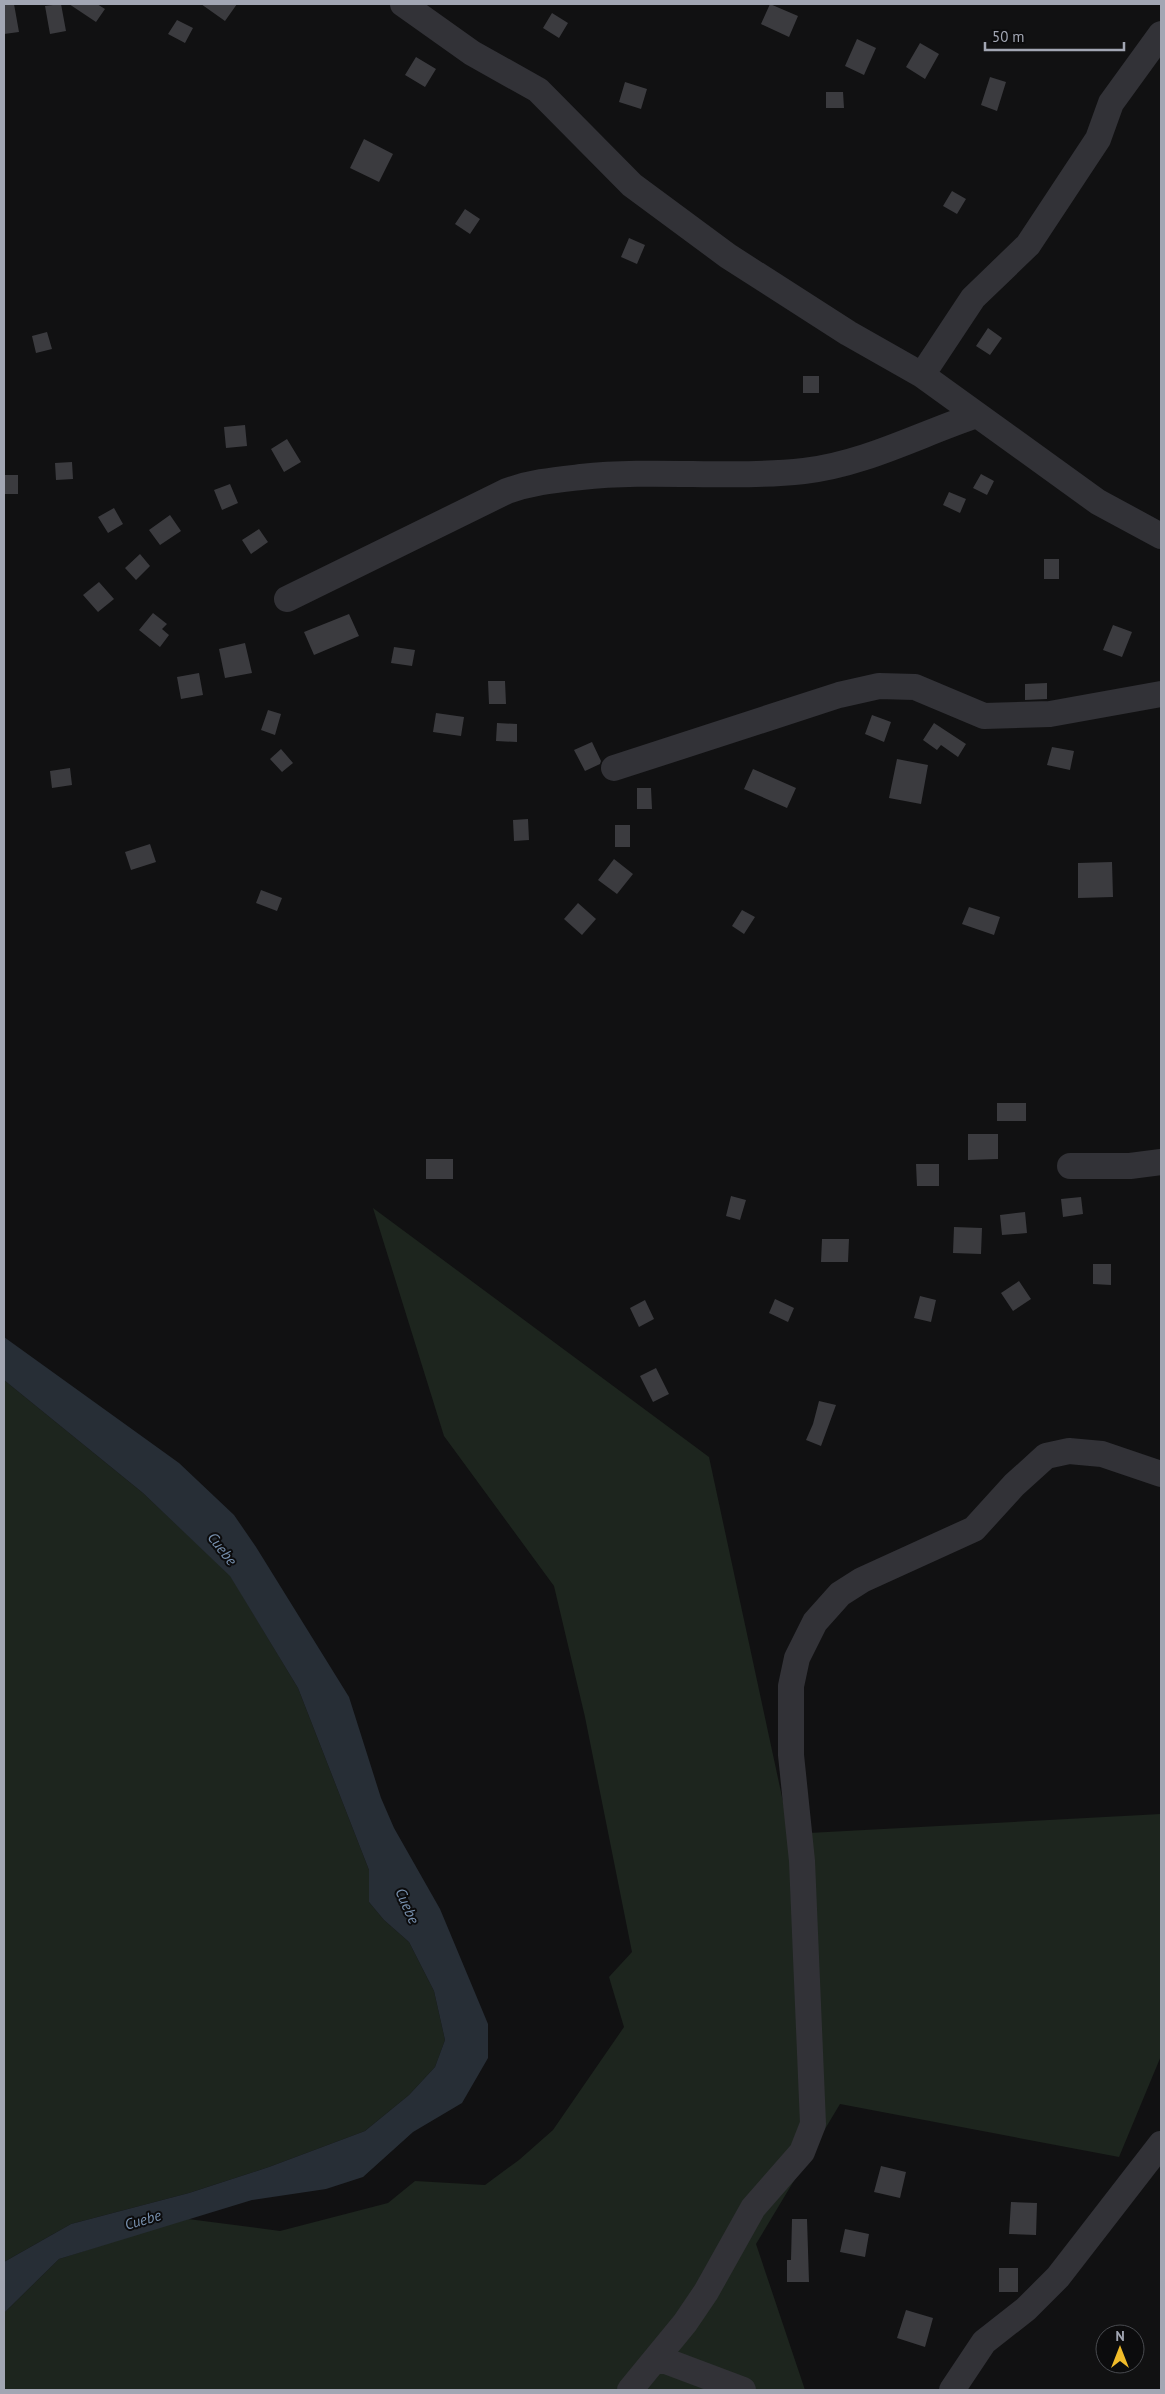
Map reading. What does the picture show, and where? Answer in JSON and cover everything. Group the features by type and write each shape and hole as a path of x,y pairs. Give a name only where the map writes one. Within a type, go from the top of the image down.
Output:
{"street":[{"path":"403,4 472,53 538,90 632,185 728,256 848,333 922,375 1098,502 1161,536"},
{"path":"922,375 973,298 1028,245 1098,139 1111,103 1161,34"},
{"path":"287,598 507,491 531,482 610,474 804,471 856,461 926,432 976,415"},
{"path":"614,768 839,695 879,686 915,687 984,716 1050,714 1161,694"},
{"path":"1070,1166 1130,1166 1161,1162"},
{"path":"630,2390 658,2358 706,2292 753,2208 802,2152 813,2124 802,1862 791,1755 791,1696 797,1658 816,1622 840,1594 862,1580 974,1529 1014,1485 1046,1456 1070,1451 1102,1454 1161,1474"},
{"path":"952,2390 984,2342 1026,2309 1058,2277 1161,2144"},
{"path":"658,2358 742,2390"}],"shaded area":[{"path":"373,1208 709,1457 790,1834 1161,1814 1161,2056 1119,2157 840,2104 756,2244 805,2390 4,2390 4,2313 59,2259 188,2219 280,2231 388,2203 415,2181 485,2185 519,2160 553,2130 624,2027 609,1977 632,1952 585,1717 554,1586 444,1436"},
{"path":"4,1380 143,1493 230,1575 298,1688 369,1870 369,1902 384,1920 409,1942 434,1991 445,2040 435,2067 409,2095 365,2131 269,2167 189,2193 71,2224 4,2262"}],"water":[{"name":"Cuebe","path":"4,1337 179,1463 234,1515 256,1547 349,1697 381,1798 394,1828 440,1909 488,2024 488,2058 462,2103 413,2132 363,2177 326,2189 252,2200 59,2259 4,2313 4,2262 71,2224 189,2193 269,2167 365,2131 409,2095 435,2067 445,2040 434,1991 409,1942 384,1920 369,1902 369,1870 298,1688 230,1576 143,1493 4,1380"}],"building":[{"path":"4,4 14,4 19,32 4,34"},
{"path":"61,4 66,31 50,34 45,6"},
{"path":"69,4 97,4 105,9 96,22"},
{"path":"201,4 237,4 225,21"},
{"path":"770,4 798,16 789,37 761,24"},
{"path":"552,13 568,23 559,38 543,28"},
{"path":"177,20 193,28 185,43 168,34"},
{"path":"857,39 876,48 864,75 845,66"},
{"path":"920,43 939,54 925,79 906,67"},
{"path":"416,57 436,69 425,87 405,75"},
{"path":"990,77 1006,82 997,111 981,105"},
{"path":"625,82 647,89 641,109 619,102"},
{"path":"826,92 843,92 844,108 826,108"},
{"path":"364,139 393,154 379,182 350,168"},
{"path":"952,191 966,199 957,214 943,206"},
{"path":"465,209 480,219 470,234 455,224"},
{"path":"629,238 645,245 637,264 621,257"},
{"path":"988,328 1002,338 990,355 976,346"},
{"path":"47,332 52,349 36,353 32,336"},
{"path":"803,376 819,376 819,393 803,393"},
{"path":"245,425 247,446 226,448 224,427"},
{"path":"287,439 301,462 284,472 271,449"},
{"path":"72,462 73,479 56,480 55,463"},
{"path":"981,474 994,481 987,495 973,488"},
{"path":"4,475 18,475 18,494 4,494"},
{"path":"230,484 238,503 222,510 214,490"},
{"path":"949,492 966,499 960,513 943,505"},
{"path":"114,508 123,524 108,533 98,517"},
{"path":"170,515 181,531 160,545 149,530"},
{"path":"259,529 268,542 251,554 242,540"},
{"path":"140,554 150,566 136,580 125,568"},
{"path":"1044,559 1059,559 1059,579 1044,579"},
{"path":"99,582 114,599 98,612 83,595"},
{"path":"153,613 167,624 162,629 169,635 160,647 139,630"},
{"path":"349,614 359,636 314,655 304,632"},
{"path":"1113,625 1132,632 1122,657 1103,650"},
{"path":"245,643 252,673 225,678 219,649"},
{"path":"394,647 415,650 412,666 391,663"},
{"path":"199,673 203,695 181,699 177,677"},
{"path":"488,681 505,681 506,704 489,704"},
{"path":"1047,683 1047,699 1025,700 1025,684"},
{"path":"268,710 281,714 275,735 261,730"},
{"path":"436,713 464,717 461,736 433,732"},
{"path":"872,715 891,722 884,742 865,734"},
{"path":"497,723 517,724 517,742 496,741"},
{"path":"934,723 966,744 958,757 941,745 937,750 923,740"},
{"path":"592,742 601,761 600,764 585,771 574,750"},
{"path":"1052,747 1074,751 1070,770 1047,765"},
{"path":"281,749 293,763 282,772 270,759"},
{"path":"897,759 928,765 921,804 889,798"},
{"path":"70,768 72,785 52,788 50,771"},
{"path":"753,769 796,788 787,808 744,789"},
{"path":"637,788 651,788 652,809 637,809"},
{"path":"528,819 529,840 514,841 513,820"},
{"path":"615,825 630,825 630,847 615,847"},
{"path":"150,844 156,862 131,870 125,852"},
{"path":"614,859 633,874 617,894 598,880"},
{"path":"1112,862 1113,897 1078,898 1078,863"},
{"path":"261,890 282,898 277,911 256,903"},
{"path":"578,903 596,919 582,935 564,919"},
{"path":"969,907 1000,917 994,935 962,924"},
{"path":"742,910 755,917 744,934 732,926"},
{"path":"997,1103 1026,1103 1026,1121 997,1121"},
{"path":"968,1134 998,1134 998,1159 968,1160"},
{"path":"426,1159 453,1159 453,1179 426,1179"},
{"path":"916,1164 939,1164 939,1186 917,1186"},
{"path":"731,1196 746,1200 740,1220 726,1216"},
{"path":"1081,1197 1083,1214 1063,1217 1061,1199"},
{"path":"1025,1212 1027,1233 1002,1235 1000,1215"},
{"path":"954,1227 982,1228 981,1254 953,1253"},
{"path":"822,1239 849,1239 848,1262 821,1262"},
{"path":"1093,1264 1111,1264 1111,1285 1093,1284"},
{"path":"1019,1281 1031,1299 1013,1311 1001,1293"},
{"path":"920,1296 936,1300 931,1322 914,1318"},
{"path":"775,1299 794,1308 788,1322 769,1313"},
{"path":"645,1300 654,1319 639,1327 630,1308"},
{"path":"656,1368 669,1394 653,1402 640,1376"},
{"path":"819,1401 836,1405 821,1446 806,1440 813,1424"},
{"path":"881,2166 906,2172 900,2198 874,2192"},
{"path":"1011,2202 1037,2203 1036,2235 1009,2234"},
{"path":"792,2219 807,2219 809,2282 787,2282 787,2260 791,2260"},
{"path":"845,2229 869,2234 865,2257 840,2252"},
{"path":"999,2268 1018,2268 1018,2292 999,2292"},
{"path":"906,2310 933,2318 925,2347 897,2338"}]}
